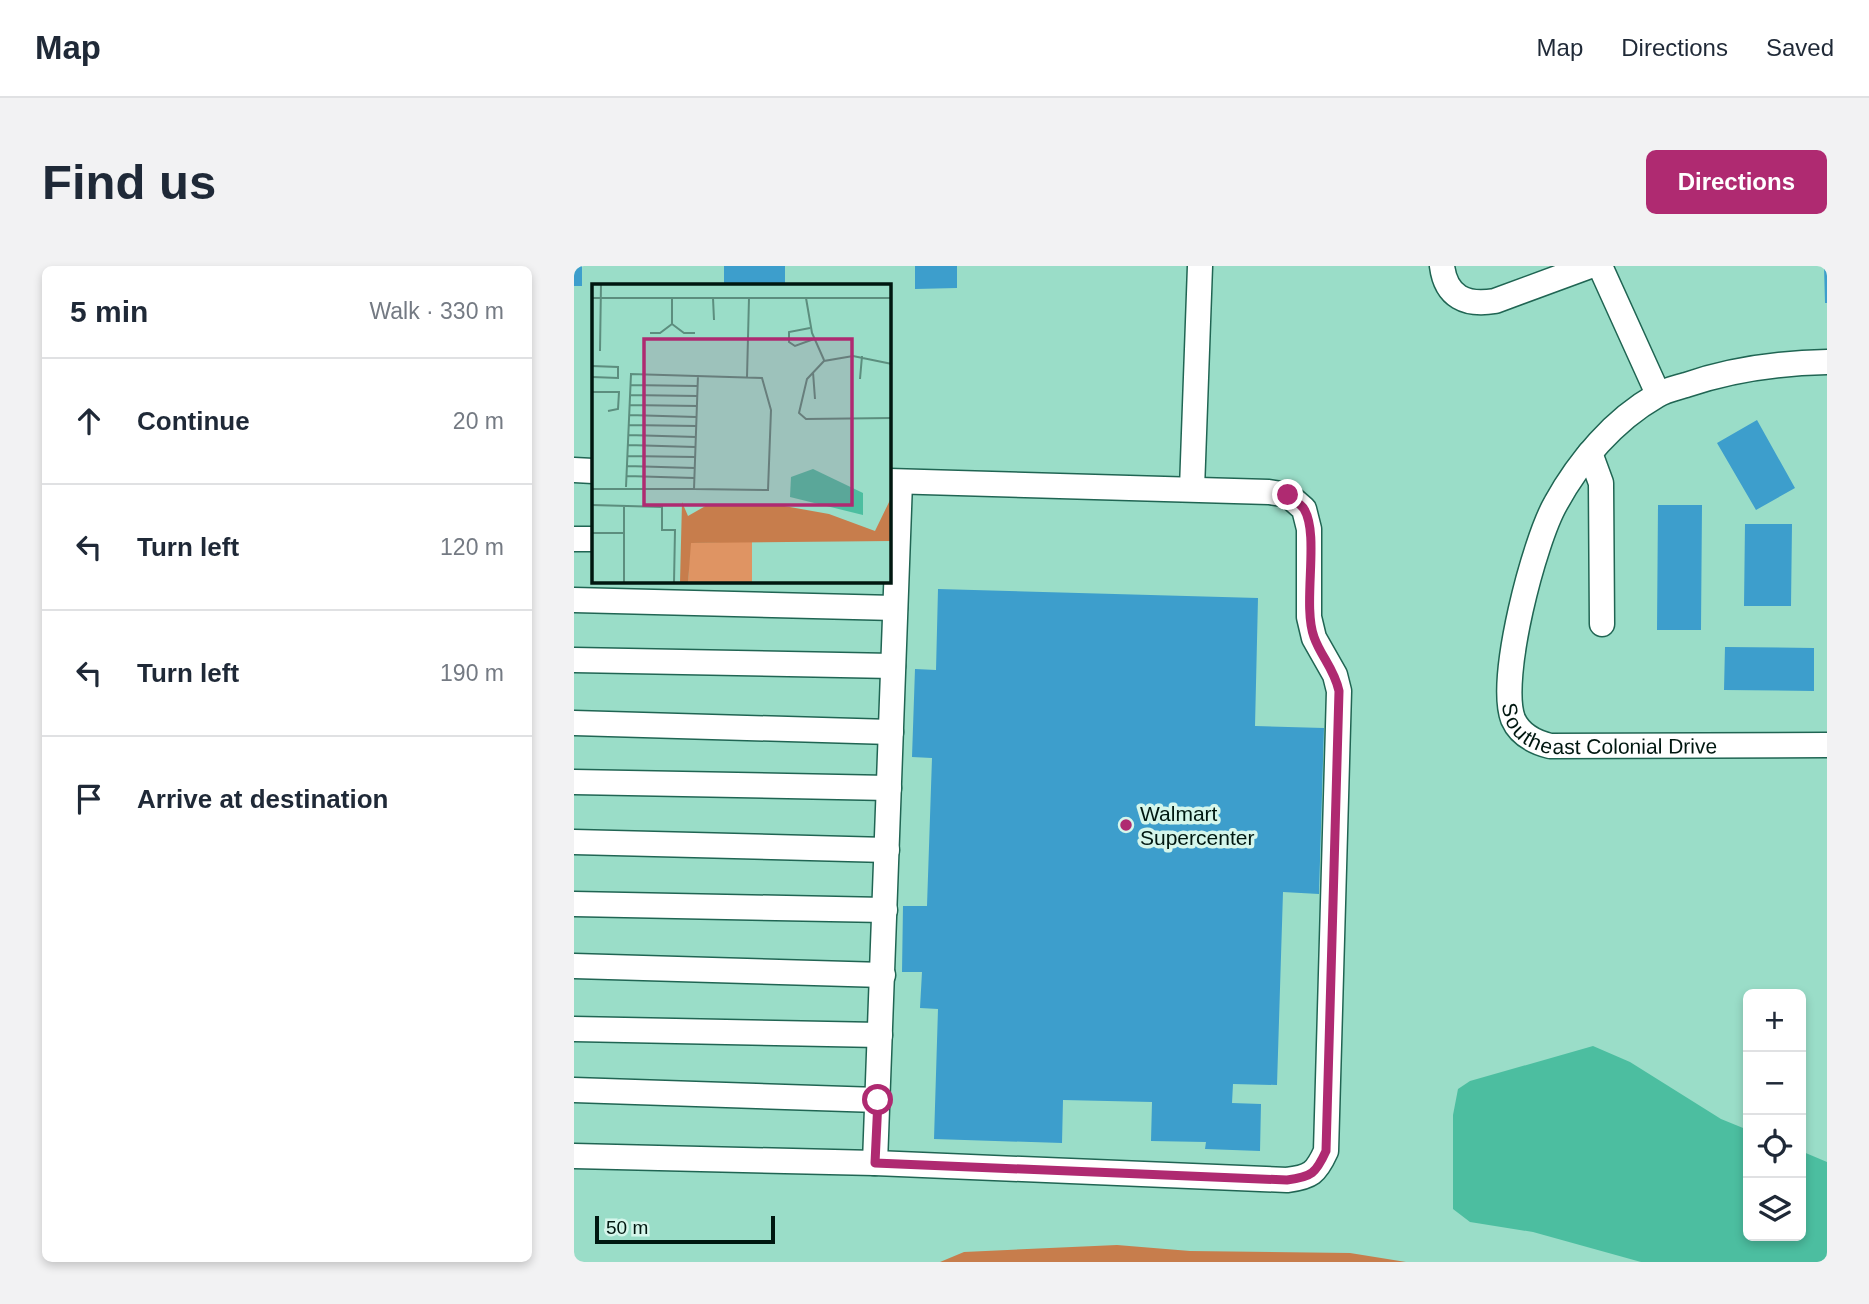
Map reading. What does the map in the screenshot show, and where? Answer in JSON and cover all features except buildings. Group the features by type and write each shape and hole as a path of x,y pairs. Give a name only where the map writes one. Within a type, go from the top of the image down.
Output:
{"street":[{"path":"1192,489 1200,266"},
{"path":"1441,266 1452,292 1470,303 1481,304 1590,266"},
{"path":"1600,266 1658,394"},
{"name":"Southeast Colonial Drive","path":"1827,362 1758,367 1707,378 1658,394 1614,428 1590,453 1554,506 1527,579 1516,635 1510,691 1510,707 1514,721 1523,733 1535,742 1550,746 1827,746"},
{"path":"1590,453 1601,483 1601,624"},
{"path":"574,470 592,471"},
{"path":"574,1156 875,1163 1287,1180 1306,1178 1318,1168 1326,1151 1339,691 1335,675 1314,638 1310,617 1310,529 1304,509 1288,495 1192,489 894,481 895,608 875,1163"},
{"path":"574,539 592,539"},
{"path":"574,600 895,608"},
{"path":"574,660 893,666"},
{"path":"574,723 891,732"},
{"path":"574,782 889,788"},
{"path":"574,842 887,850"},
{"path":"574,904 885,910"},
{"path":"574,966 883,975"},
{"path":"574,1029 880,1035"},
{"path":"574,1090 878,1100"}],"shaded area":[{"path":"1593,1046 1630,1062 1721,1119 1743,1128 1743,1241 1806,1241 1806,1153 1827,1162 1827,1262 1641,1262 1533,1232 1470,1222 1453,1209 1453,1115 1458,1089 1470,1081"},
{"path":"1117,1245 1190,1251 1350,1253 1406,1262 940,1262 964,1252"}],"place":[{"name":"Walmart Supercenter","path":"1126,825"}],"route":[{"path":"878,1100 875,1163 1287,1180 1306,1178 1318,1168 1326,1151 1339,691 1335,675 1314,638 1310,617 1310,529 1304,509 1288,495"}]}
